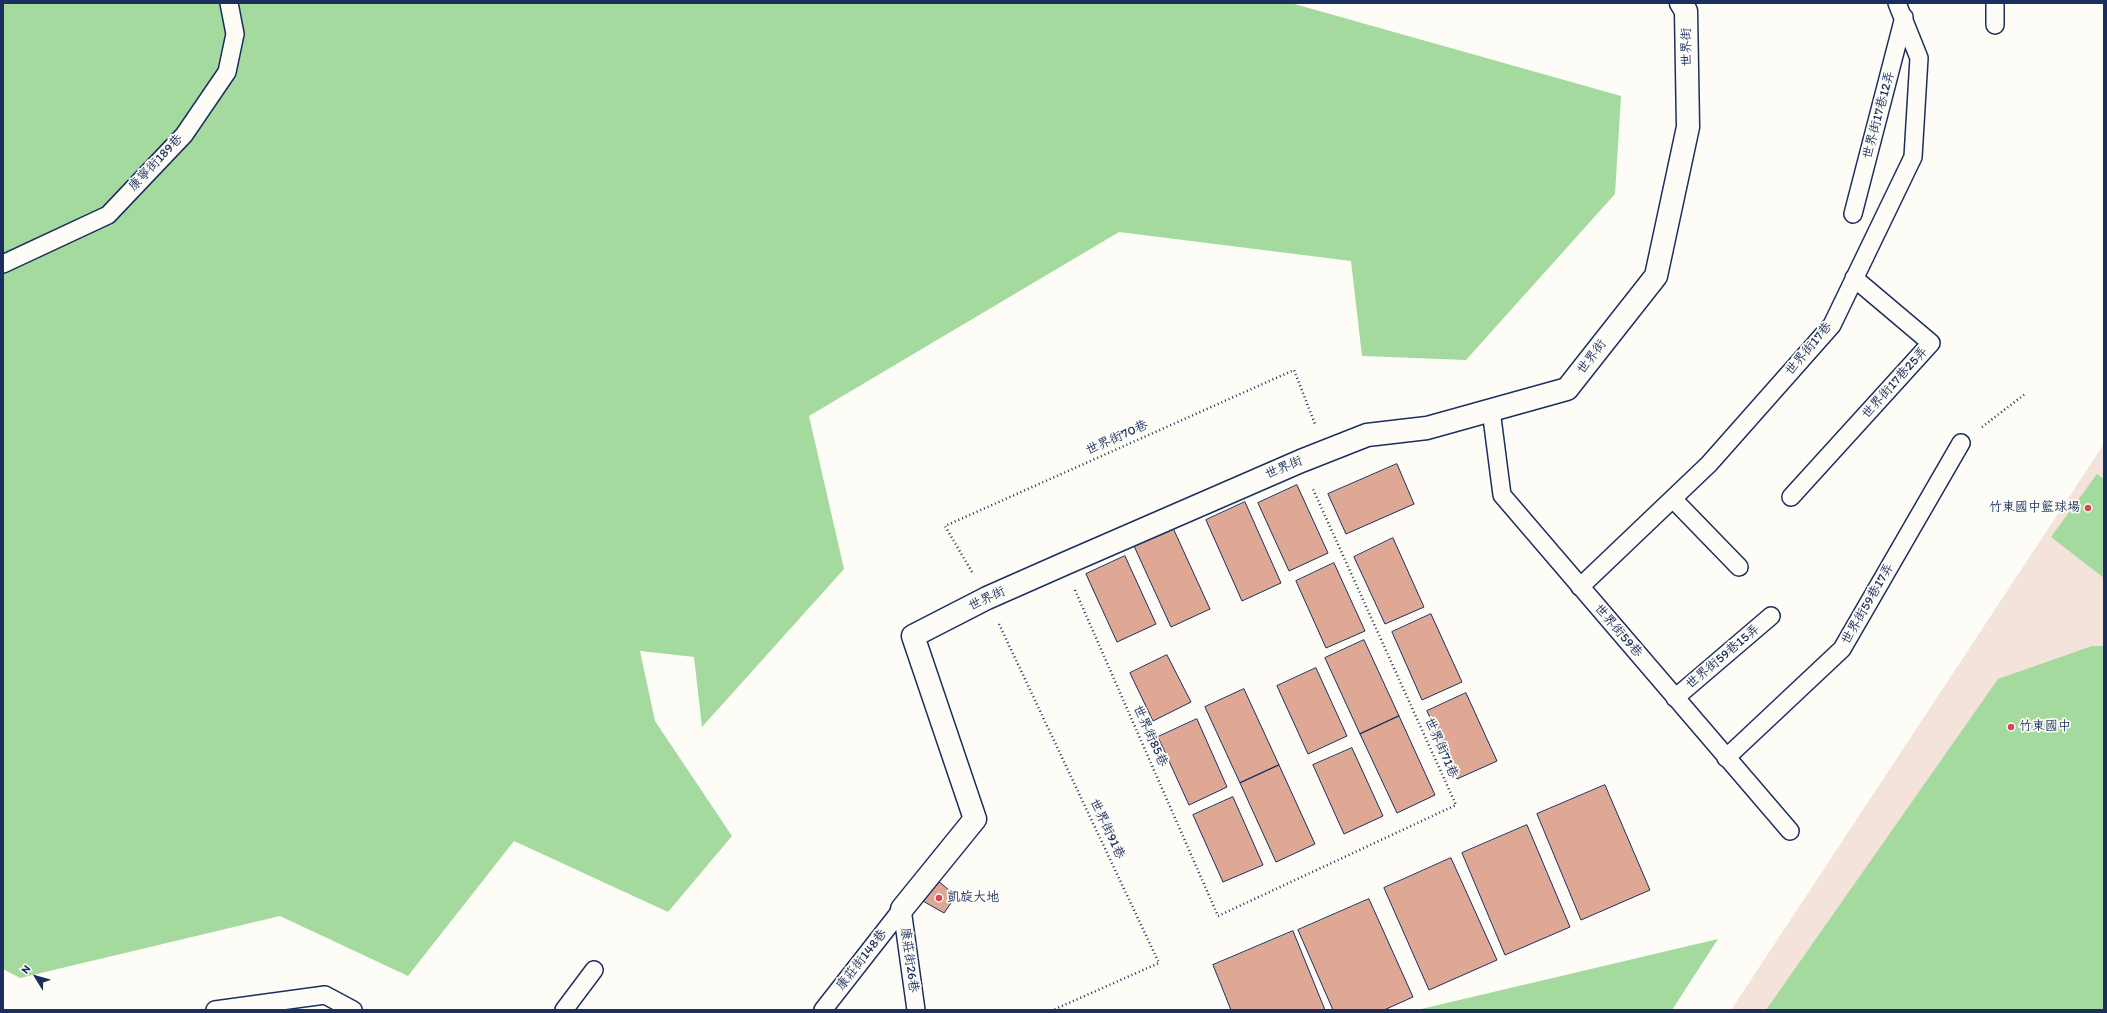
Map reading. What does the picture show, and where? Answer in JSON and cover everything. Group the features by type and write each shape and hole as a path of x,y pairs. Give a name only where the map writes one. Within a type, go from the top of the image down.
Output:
{"street":[{"name":"世界街","path":"902,910 975,819 913,636 987,598 1325,451 1368,435 1427,428 1568,389 1656,276 1688,127 1686,11 1681,3"}],"lane":[{"name":"康寧街189巷","path":"3,264 108,215 184,135 227,72 235,34 229,3"},
{"path":"1995,3 1995,25"},
{"name":"世界街17巷12弄","path":"1853,214 1901,10"},
{"name":"世界街17巷","path":"1580,587 1709,464 1832,325 1913,157 1919,58 1901,10"},
{"name":"世界街17巷25弄","path":"1791,497 1931,343 1854,278"},
{"name":"世界街59巷","path":"1491,410 1502,495 1790,831"},
{"name":"世界街59巷17弄","path":"1726,758 1842,649 1961,443"},
{"path":"1673,499 1739,567"},
{"name":"世界街59巷15弄","path":"1675,698 1771,616"},
{"name":"康莊街148巷","path":"823,1010 902,910"},
{"name":"康莊街26巷","path":"902,910 916,1010"},
{"path":"564,1010 594,970"},
{"path":"313,1010 325,995"},
{"path":"215,1010 325,995 353,1010"}],"path":[{"name":"世界街70巷","path":"987,598 944,526 1294,370 1325,451"},
{"path":"1961,443 2025,394"},
{"name":"世界街71巷","path":"1218,916 1456,805 1301,461"},
{"name":"世界街85巷","path":"1064,564 1218,916"},
{"name":"世界街91巷","path":"987,598 1159,963 1053,1010"}],"shaded area":[{"name":"竹東國中","path":"2104,444 2104,1010 1731,1010"}],"green space":[{"path":"3,3 1291,3 1621,96 1615,194 1466,360 1362,356 1351,261 1119,232 809,416 844,569 702,727 694,657 640,651 655,721 732,836 668,912 514,841 408,976 280,916 20,978 3,969"},
{"name":"竹東國中籃球場","path":"2097,474 2104,479 2104,578 2051,537"},
{"name":"竹東國中","path":"2092,646 2104,646 2104,1010 1766,1010 1998,679"},
{"path":"1718,939 1672,1010 1417,1010"}],"building":[{"path":"1397,464 1414,504 1346,534 1328,494"},
{"path":"1297,485 1328,553 1289,571 1258,503"},
{"path":"1245,502 1281,583 1242,601 1206,520"},
{"path":"1173,528 1210,609 1171,627 1134,546"},
{"path":"1393,538 1424,607 1385,624 1354,557"},
{"path":"1125,556 1156,624 1117,642 1086,574"},
{"path":"1334,563 1365,631 1326,648 1296,581"},
{"path":"1431,614 1462,682 1422,700 1392,632"},
{"path":"1364,640 1399,716 1360,734 1325,658"},
{"path":"1167,655 1191,702 1153,721 1130,673"},
{"path":"1316,668 1347,736 1308,754 1277,686"},
{"path":"1244,689 1279,765 1240,783 1205,707"},
{"path":"1466,693 1497,761 1457,779 1427,711"},
{"path":"1399,716 1435,795 1397,813 1360,734"},
{"path":"1197,719 1227,787 1189,805 1158,737"},
{"path":"1352,748 1383,816 1344,834 1313,765"},
{"path":"1279,765 1315,844 1276,862 1240,783"},
{"path":"1605,785 1650,890 1581,920 1537,814"},
{"path":"1233,797 1263,865 1223,882 1193,815"},
{"path":"1527,825 1570,927 1505,955 1462,853"},
{"path":"1451,858 1497,960 1429,990 1384,888"},
{"name":"凱旋大地","path":"937,880 956,896 944,913 921,900"},
{"path":"1369,899 1413,997 1384,1010 1333,1010 1298,930"},
{"path":"1293,931 1325,1010 1231,1010 1213,965"}],"place":[{"name":"竹東國中籃球場","path":"2088,508"},
{"name":"竹東國中","path":"2011,727"},
{"name":"凱旋大地","path":"939,898"}]}
